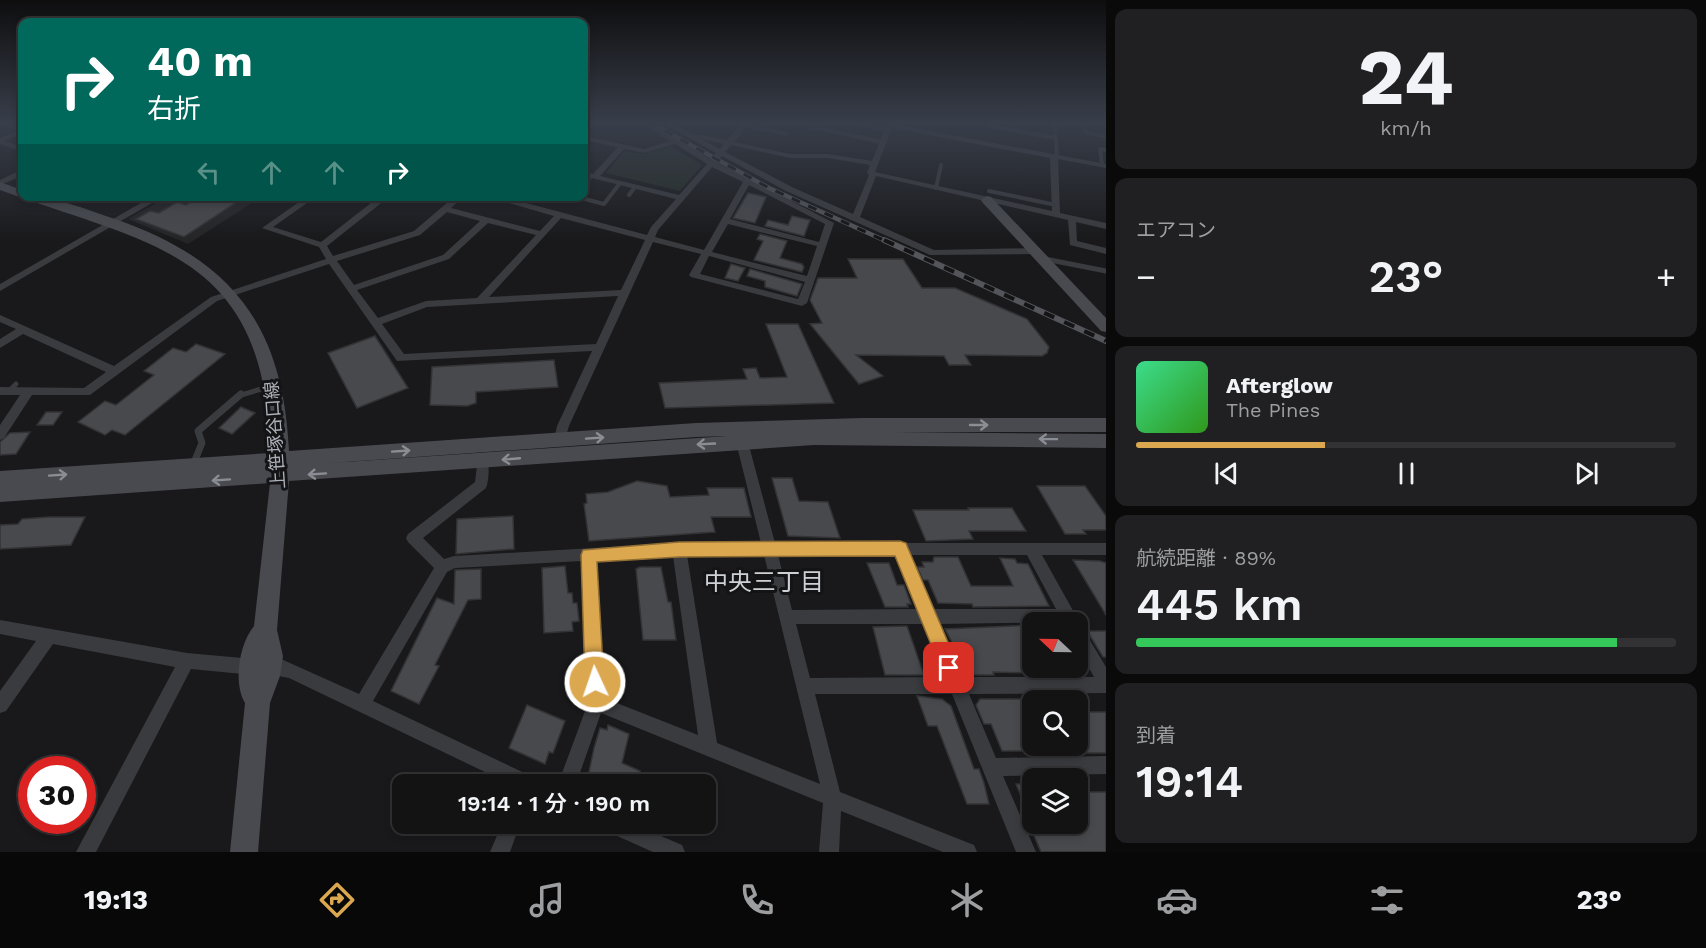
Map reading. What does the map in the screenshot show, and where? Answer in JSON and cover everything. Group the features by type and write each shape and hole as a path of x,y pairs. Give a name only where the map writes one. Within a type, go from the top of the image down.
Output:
{"street":[{"path":"590,176 606,162"},
{"path":"736,162 855,219 933,253 1040,255"},
{"path":"848,162 936,188 988,195 1056,215 1106,226"},
{"path":"855,219 877,162"},
{"path":"1056,162 1056,215"},
{"path":"1081,162 1104,166"},
{"path":"560,440 562,426 649,238 711,163 830,223 802,303 694,275 747,182"},
{"path":"0,185 18,175"},
{"path":"590,176 681,198"},
{"path":"0,185 18,192"},
{"path":"988,195 1106,327"},
{"name":"上笹塚谷口線","path":"59,201 172,248 208,272 231,292 256,329 271,369 280,496 265,631 271,639 261,667 266,686 258,701 244,852"},
{"path":"0,288 150,201"},
{"path":"307,201 266,228 322,245 401,358 598,347"},
{"path":"322,245 379,201"},
{"path":"8,389 28,392 86,392 214,299 417,233 455,201"},
{"path":"507,201 810,280"},
{"path":"446,209 541,234"},
{"path":"480,301 559,215"},
{"path":"1072,218 1073,243 1106,251"},
{"path":"351,289 446,257 486,220"},
{"path":"724,220 822,245"},
{"path":"376,322 426,304 624,293"},
{"path":"0,318 63,352 115,371"},
{"path":"0,344 23,330"},
{"path":"0,435 28,392"},
{"path":"0,495 560,440 781,426 1106,425"},
{"path":"0,479 192,465 279,467 482,461 814,438 1106,441"},
{"path":"742,442 833,799 829,852"},
{"path":"442,567 413,538 481,484 482,461"},
{"path":"900,548 1026,852"},
{"path":"679,549 709,749"},
{"path":"362,705 442,567 454,562 679,549 1106,549"},
{"path":"1031,549 1066,612"},
{"path":"571,774 596,703 589,555"},
{"path":"787,617 1022,618"},
{"path":"0,627 187,661 281,667 506,774"},
{"path":"0,705 49,637"},
{"path":"805,686 1106,684 1088,652"},
{"path":"86,852 187,661"},
{"path":"596,703 967,852"},
{"path":"991,767 1106,765"},
{"path":"500,852 507,834"},
{"path":"635,834 675,852"}],"lane":[{"path":"936,188 941,165"},
{"path":"588,200 604,204 620,183"},
{"path":"628,195 635,187"},
{"path":"988,195 1056,205"},
{"path":"1040,255 1106,271"},
{"path":"192,465 202,442 198,431 239,395 274,386"}],"shaded area":[{"path":"615,162 697,162 702,165 680,191 606,173"},
{"path":"160,201 255,201 188,244 128,219"}],"building":[{"path":"748,193 766,197 755,223 733,218"},
{"path":"192,201 238,201 184,237 136,219 150,211 159,213 177,202 186,205"},
{"path":"792,216 810,220 804,236 765,226 768,220 788,225"},
{"path":"760,234 787,241 780,258 802,264 804,267 802,272 754,260 763,241 757,239"},
{"path":"848,259 903,259 922,288 955,288 1027,319 1049,347 1047,353 1042,356 965,355 971,365 949,365 944,356 856,355 883,376 859,384 810,324 822,323 810,300 818,278 857,278"},
{"path":"731,264 745,268 738,281 725,278"},
{"path":"750,269 802,284 797,296 765,287 765,281 747,276"},
{"path":"766,324 798,324 834,403 665,408 659,383 747,379 743,369 756,368 760,378 787,377"},
{"path":"375,336 408,388 357,408 328,353"},
{"path":"196,344 225,354 125,435 112,430 105,435 78,422 105,401 116,405 154,375 144,371 173,348 186,352"},
{"path":"554,360 558,387 476,392 476,403 467,406 430,405 432,367"},
{"path":"241,407 255,413 232,434 219,428"},
{"path":"46,412 62,412 53,425 37,425"},
{"path":"30,432 16,454 0,455 0,442 10,433"},
{"path":"772,478 792,478 799,501 828,502 840,538 788,536"},
{"path":"637,481 667,486 670,497 709,495 707,488 744,488 751,517 711,517 715,532 589,541 584,504 587,503 586,494 608,492"},
{"path":"1037,486 1085,486 1106,516 1106,530 1083,530 1086,534 1065,534"},
{"path":"968,508 1012,508 1026,531 969,531 973,539 926,541 913,510 969,510"},
{"path":"513,516 514,549 456,554 457,519"},
{"path":"85,517 71,545 0,549 0,525 18,524 22,519"},
{"path":"934,557 958,557 971,586 1013,586 1000,558 1015,559 1017,563 1028,564 1049,606 973,607 972,604 938,603 928,580 923,580 917,567 924,567 922,562 933,562"},
{"path":"1073,560 1106,563 1106,615"},
{"path":"867,563 889,563 897,585 904,585 911,604 907,604 908,607 885,607"},
{"path":"565,566 568,593 572,593 573,603 577,603 579,621 572,622 573,631 544,633 542,568"},
{"path":"661,567 668,602 671,602 676,640 643,640 636,569"},
{"path":"481,569 481,599 468,600 435,665 439,666 419,704 391,691 437,598 454,604 455,570"},
{"path":"1022,625 1022,673 993,672 994,675 974,675 971,666 964,666 945,629"},
{"path":"907,626 924,675 885,675 873,627"},
{"path":"1088,631 1106,631 1106,657 1103,657"},
{"path":"917,696 942,699 951,706 974,769 979,769 989,804 967,804 937,726 928,726"},
{"path":"980,699 1022,699 1022,751 1002,751 991,724 984,724 976,705"},
{"path":"527,705 565,721 553,753 549,752 545,764 509,748"},
{"path":"1088,712 1106,712 1106,753 1088,753"},
{"path":"608,725 629,734 622,763 640,771 639,774 593,774 589,772 600,728 607,730"},
{"path":"1016,784 1022,784 1022,798"},
{"path":"1088,792 1106,792 1106,852 1041,852 1033,834 1088,834"}],"railway":[{"path":"721,162 769,188 888,242"},
{"path":"884,240 1106,341"}],"district":[{"name":"中央三丁目","path":"764,582"}],"route":[{"path":"595,682 589,555 679,549 900,548 949,668"}]}
